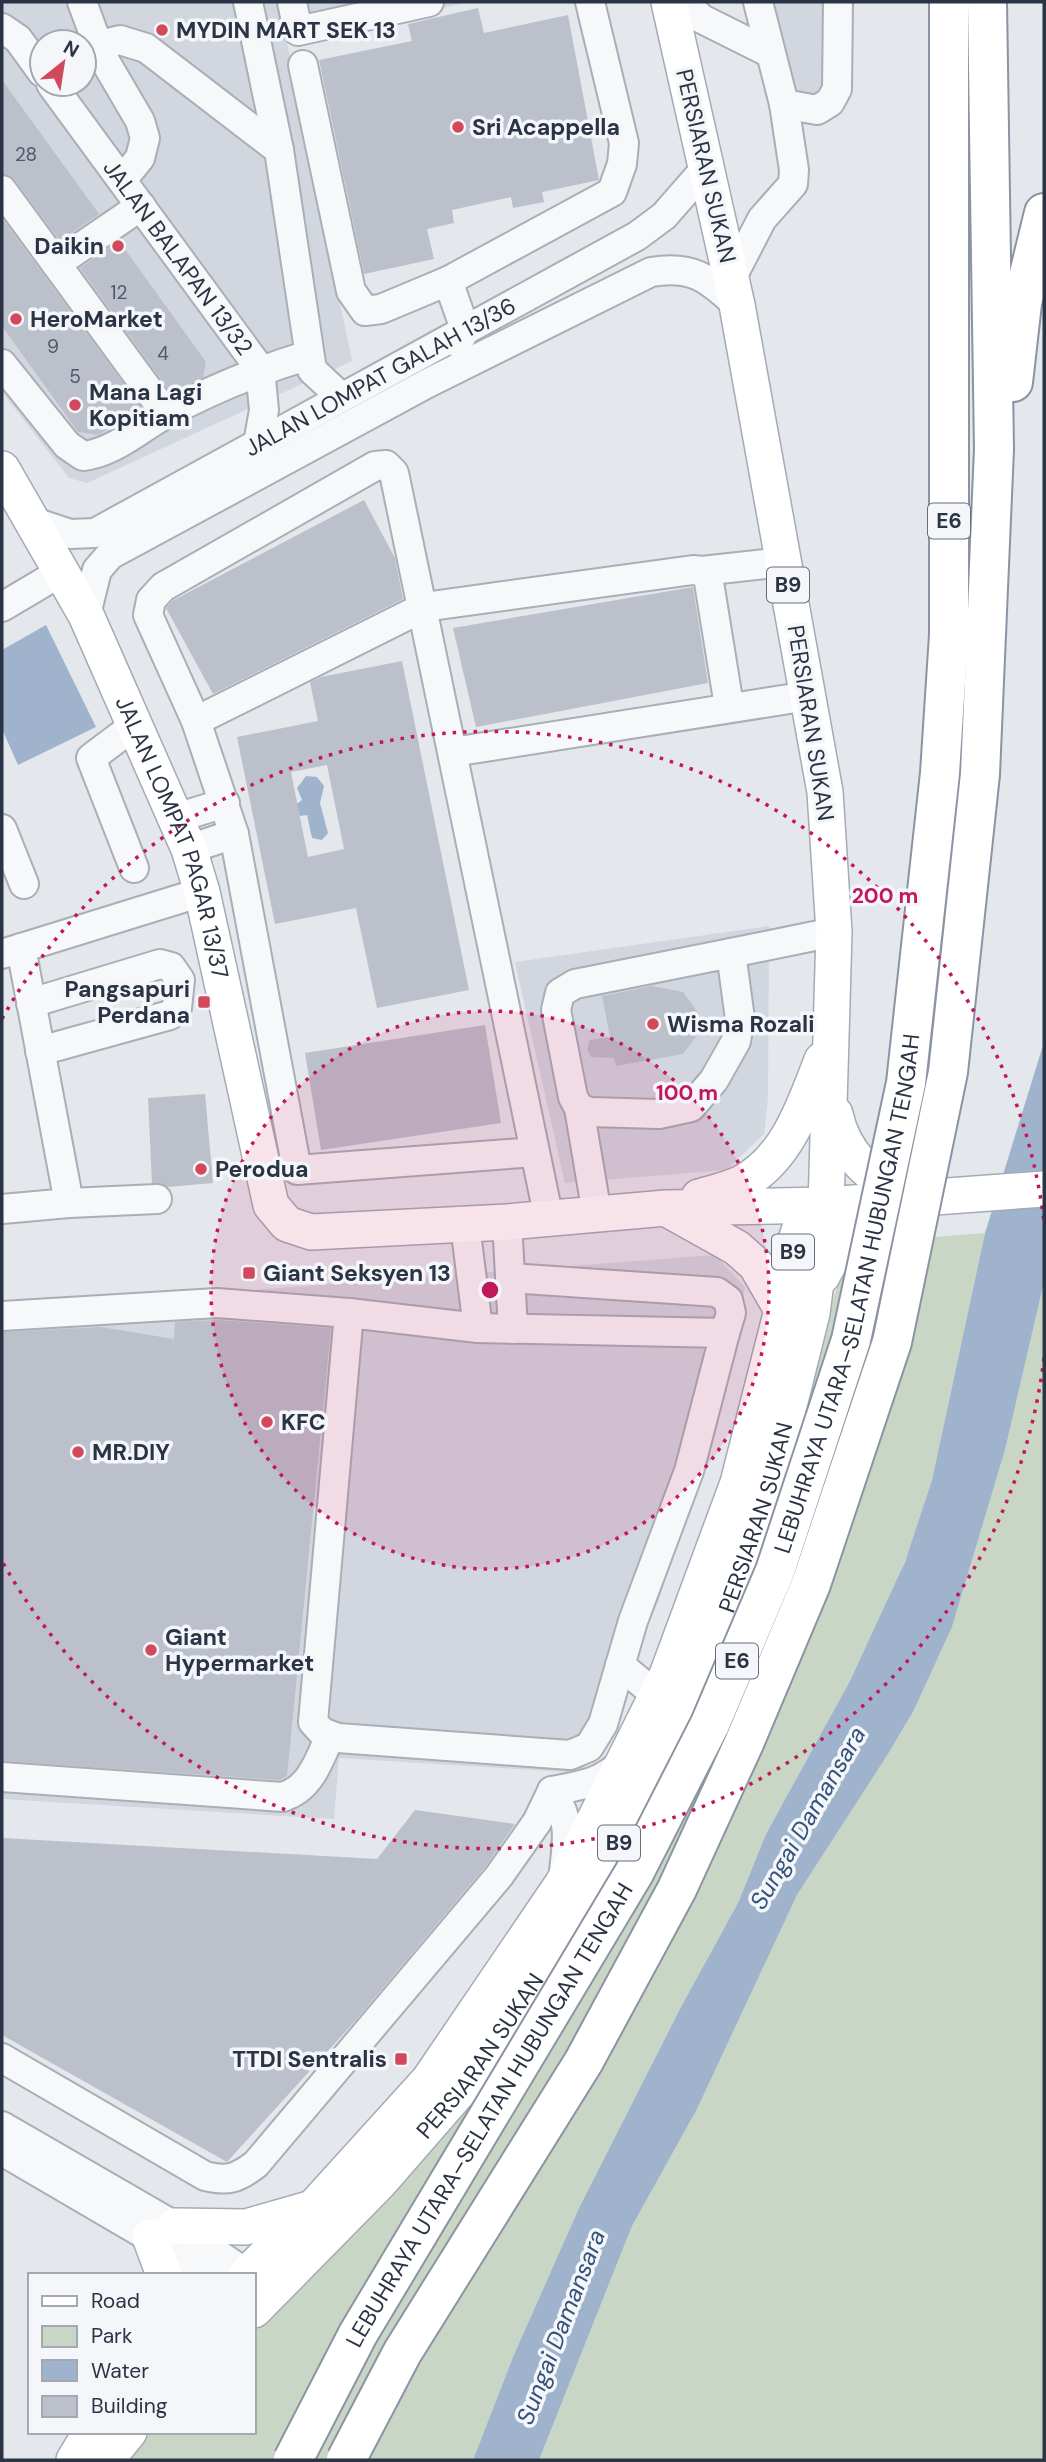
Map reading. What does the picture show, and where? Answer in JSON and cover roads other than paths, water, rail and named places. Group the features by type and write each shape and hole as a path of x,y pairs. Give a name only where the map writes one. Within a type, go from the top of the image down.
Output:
{"highway":[{"name":"LEBUHRAYA UTARA–SELATAN HUBUNGAN TENGAH","path":"293,2460 358,2334 634,1872 710,1724 775,1571 851,1340 906,1083 940,773 949,635 949,2"},
{"path":"987,2 993,497"},
{"path":"993,497 1010,405 1023,303 1044,213"},
{"name":"LEBUHRAYA UTARA–SELATAN HUBUNGAN TENGAH","path":"346,2460 402,2353 584,2061 677,1889 744,1742 811,1584 892,1342 948,1072 980,774 993,497"}],"main road":[{"name":"PERSIARAN SUKAN","path":"256,2283 379,2183 467,2082 600,1882 706,1668 768,1490 812,1313 826,1205 834,932 825,792 734,292 669,2"},
{"name":"JALAN LOMPAT PAGAR 13/37","path":"2,470 86,615 189,849 202,892 271,1205 287,1224 311,1232 465,1225"},
{"path":"666,1208 741,1183 774,1157 799,1118 831,1037"},
{"path":"815,1289 837,1246 859,1222 900,1200 848,1152 837,1126 830,1090"},
{"name":"B9","path":"826,1205 1044,1189"},
{"name":"PERSIARAN SUKAN","path":"256,2280 313,2208 429,2080 563,1883 667,1675 738,1483 802,1225 826,1205"},
{"path":"465,1225 666,1208 826,1205"},
{"path":"666,1208 737,1248 756,1265 782,1310"},
{"path":"164,2273 163,2231 246,2227 313,2208"},
{"path":"74,2460 90,2434"},
{"path":"106,2460 127,2434"}],"street":[{"path":"82,2 99,45 145,138 140,158 122,180"},
{"path":"248,2 279,150 312,370 341,397"},
{"path":"292,2 299,31 429,2"},
{"path":"303,65 351,291 365,311 381,309 448,281 612,192 622,164 624,143 590,2"},
{"path":"683,2 702,19 770,53"},
{"path":"734,292 762,219 793,184 794,170 784,104 758,2"},
{"path":"784,104 817,110 830,102 837,89 838,2"},
{"path":"2,28 18,39 28,53"},
{"path":"99,45 121,40 146,48 279,150"},
{"name":"JALAN BALAPAN 13/32","path":"61,98 260,369 264,410 258,444"},
{"name":"JALAN LOMPAT GALAH 13/36","path":"34,522 70,534 96,533 637,236 664,216 705,169"},
{"path":"2,190 166,414"},
{"path":"56,264 141,206"},
{"path":"288,215 334,207"},
{"name":"JALAN LOMPAT GALAH 13/36","path":"86,615 97,570 110,555 426,384 651,272 675,268 694,273 734,292"},
{"path":"426,384 457,345 465,329 448,281"},
{"path":"2,364 67,444 83,456 98,454 166,414 260,369 309,355"},
{"path":"535,1152 297,1170 225,803 196,721 148,615 151,600 163,587 375,466 386,466 394,473 424,607 549,1219"},
{"path":"196,721 424,607 784,562"},
{"path":"702,571 708,576 729,706"},
{"path":"2,607 61,572"},
{"path":"453,752 729,706 808,696"},
{"path":"134,868 91,758 135,725"},
{"path":"176,818 225,803"},
{"path":"2,829 24,884"},
{"path":"189,849 233,834"},
{"path":"69,1203 32,1003 11,951 202,892"},
{"path":"597,1214 579,1108 573,1097 556,1010 560,993 575,984 834,932"},
{"path":"579,1108 590,1112 659,1114 691,1107 714,1080 736,1041 740,1019 731,953"},
{"path":"32,1003 160,964 177,974 181,987 177,1008 170,1015 40,1051"},
{"path":"2,1209 157,1199"},
{"path":"508,1222 513,1329"},
{"path":"465,1225 478,1328"},
{"path":"348,1313 312,1716 317,1727 330,1736 570,1755 589,1746 603,1724 620,1665 689,1471 731,1313 728,1300 717,1292 510,1278"},
{"path":"2,1317 217,1303 348,1313 478,1328 725,1333"},
{"path":"620,1665 656,1695"},
{"path":"2,1777 283,1797 294,1793 312,1775 330,1736"},
{"path":"552,1791 592,1783 608,1776 624,1761"},
{"path":"552,1791 566,1813 568,1834 563,1883"},
{"path":"2,2058 205,2176 220,2180 237,2178 265,2153 499,1876 537,1822 552,1791"},
{"path":"2,2126 227,2273"},
{"path":"2,2151 163,2231"}],"water":[{"path":"46,625 96,727 18,765 2,729 2,650"},
{"path":"306,776 317,777 324,786 320,803 328,833 322,840 312,838 307,815 300,816 293,807 302,800 297,788"},
{"name":"Sungai Damansara","path":"1044,1042 1044,1282 1005,1450 952,1627 914,1710 797,1895 697,2109 632,2226 539,2460 473,2460 513,2357 579,2208 682,2005 738,1903 766,1834 850,1681 905,1562 932,1480 985,1233"}],"place":[{"name":"MYDIN MART SEK 13","path":"162,30"},
{"name":"Sri Acappella","path":"458,127"},
{"name":"Daikin","path":"118,246"},
{"name":"HeroMarket","path":"16,319"},
{"name":"Mana Lagi Kopitiam","path":"75,405"},
{"name":"Pangsapuri Perdana","path":"204,1002"},
{"name":"Wisma Rozali","path":"653,1024"},
{"name":"Perodua","path":"201,1169"},
{"name":"Giant Seksyen 13","path":"249,1273"},
{"name":"KFC","path":"267,1422"},
{"name":"MR.DIY","path":"78,1452"},
{"name":"Giant Hypermarket","path":"151,1650"},
{"name":"TTDI Sentralis","path":"401,2059"}]}
